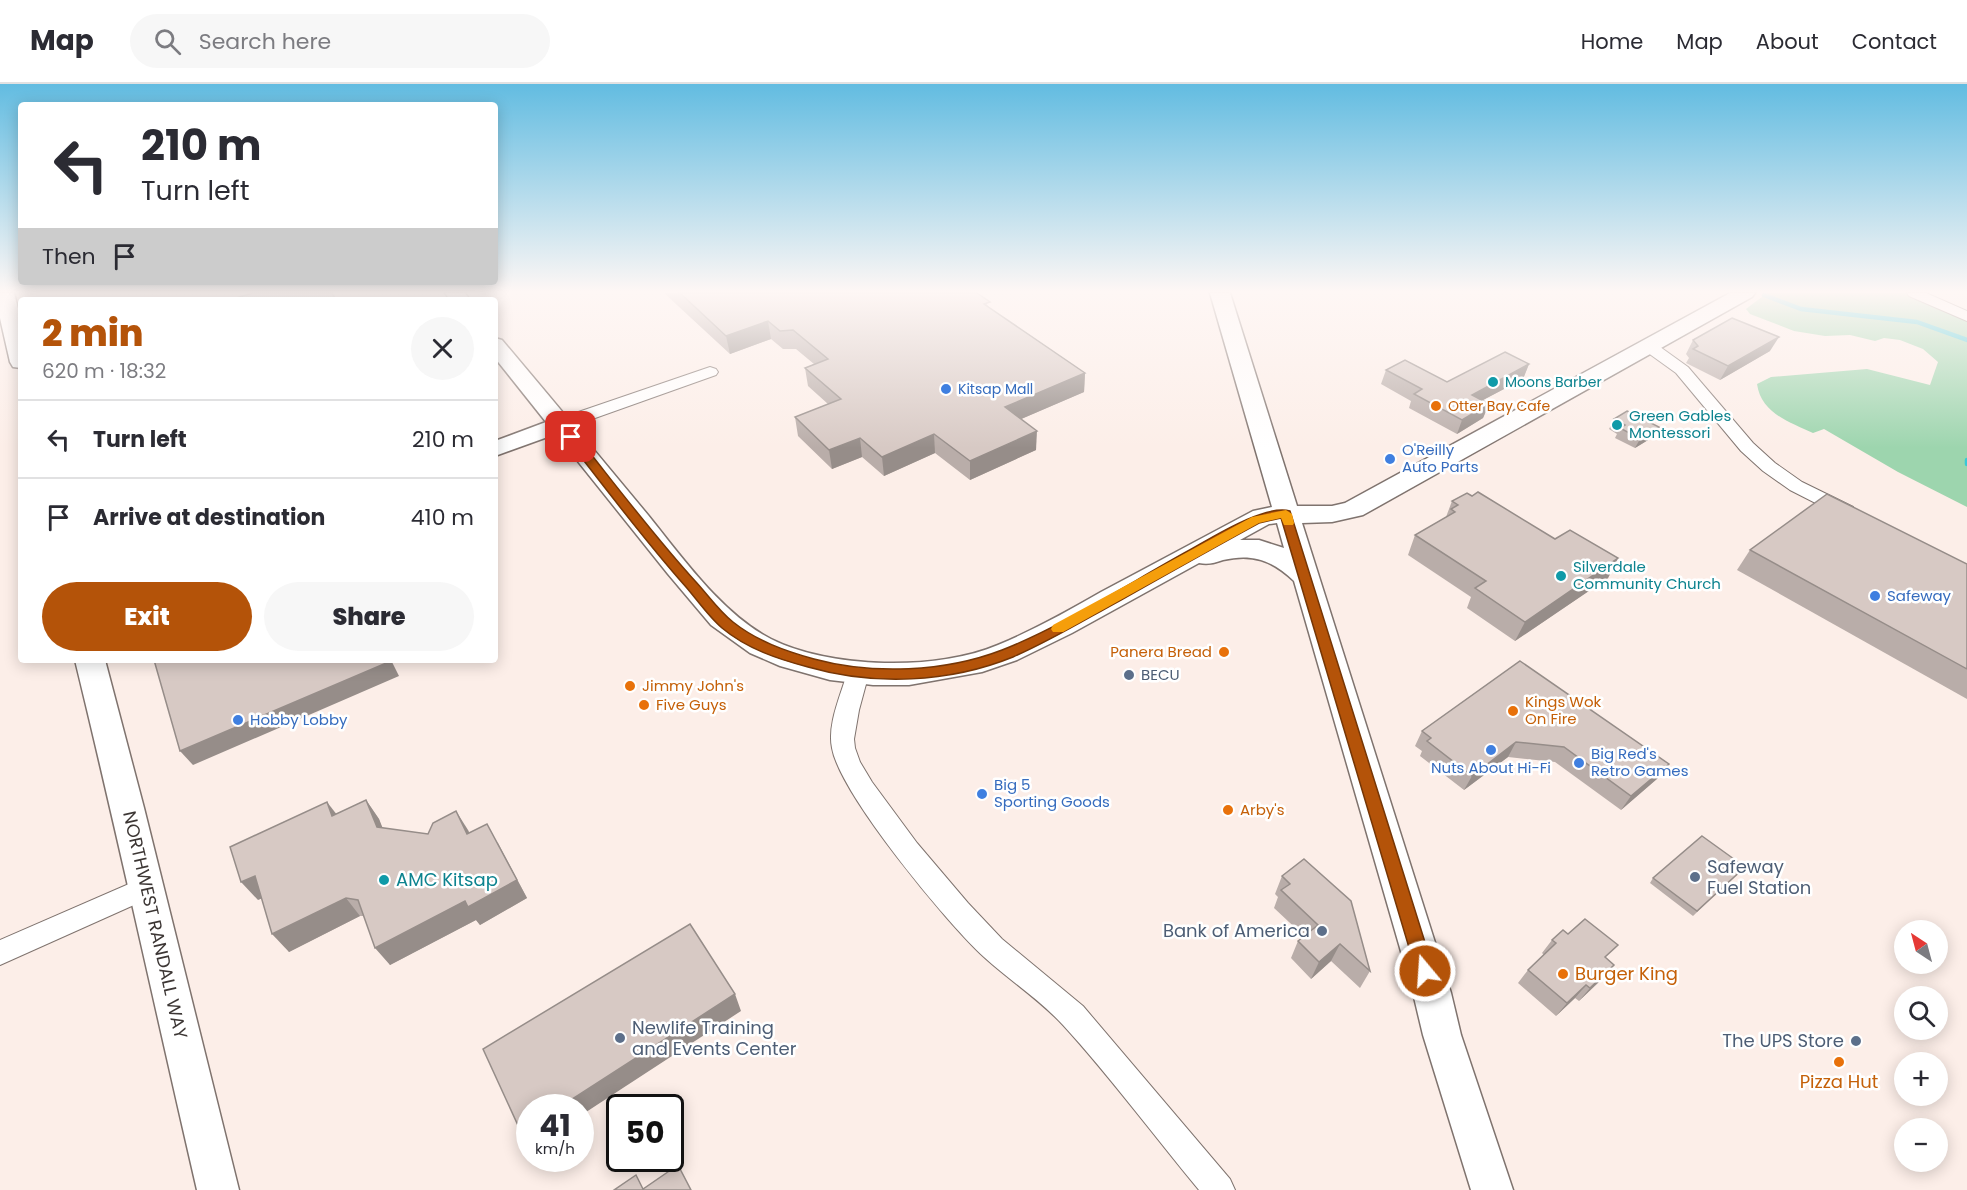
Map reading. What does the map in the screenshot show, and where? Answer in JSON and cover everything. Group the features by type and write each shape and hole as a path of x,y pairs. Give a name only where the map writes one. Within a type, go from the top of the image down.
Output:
{"main road":[{"path":"1235,345 1432,993 1442,1035 1492,1190"},
{"path":"498,348 677,568 727,624 751,641 779,654 830,669 890,674 929,672 972,664 1007,653 1062,626 1256,519 1286,514 1335,515 1354,509 1654,345"},
{"path":"498,448 561,424"},
{"path":"1159,573 1225,550 1240,548 1274,552 1291,561 1304,575"},
{"name":"NORTHWEST RANDALL WAY","path":"91,663 128,808 218,1190"}],"street":[{"path":"1650,347 1682,370 1747,447 1769,467 1796,486 1860,519"},
{"path":"561,424 710,372"},
{"path":"858,673 845,723 843,750 863,788 947,897 992,946 1073,1016 1219,1190"},
{"path":"0,953 145,888"}],"green space":[{"path":"1912,345 1967,345 1967,507 1898,472 1824,429 1813,433 1786,420 1764,402 1757,384 1771,377 1867,369 1930,385 1938,362 1923,349"}],"building":[{"path":"811,345 1043,345 1085,373 1005,407 1037,431 970,461 934,434 882,457 860,438 829,450 795,417 841,399 805,368 828,359"},
{"path":"1697,345 1766,345 1728,366 1693,349"},
{"path":"1505,352 1529,364 1472,395 1489,404 1462,420 1414,394 1422,389 1386,370 1405,360 1447,382"},
{"path":"1627,411 1659,427 1640,439 1620,428 1625,425 1614,419"},
{"path":"1478,492 1555,539 1570,530 1618,558 1525,622 1475,588 1486,581 1415,535 1455,512 1451,509 1458,505 1452,501 1467,493 1472,496"},
{"name":"Safeway","path":"1827,494 1967,564 1967,669 1750,550"},
{"name":"Kings Wok On Fire","path":"1520,661 1669,764 1631,796 1564,747 1516,742 1472,776 1427,741 1431,738 1422,731"},
{"name":"Hobby Lobby","path":"155,663 386,663 180,751"},
{"name":"AMC Kitsap","path":"366,800 377,827 428,834 433,823 456,811 467,834 487,824 517,880 468,907 465,901 375,948 358,900 346,898 272,934 255,876 241,882 230,847 327,802 332,816"},
{"name":"Safeway Fuel Station","path":"1702,836 1745,867 1697,911 1653,878"},
{"path":"1304,859 1351,901 1370,971 1340,944 1319,962 1298,941 1318,925 1281,890 1290,884 1282,876"},
{"name":"Burger King","path":"1585,919 1618,945 1605,957 1614,965 1590,988 1586,985 1567,1003 1528,970 1556,943 1552,940 1563,930 1568,934"},
{"name":"Newlife Training and Events Center","path":"690,924 735,994 580,1094 516,1094 516,1121 483,1049"},
{"path":"668,1172 682,1172 691,1190 614,1190 636,1175 643,1189"}],"slow traffic":[{"path":"1058,629 1256,519 1286,514 1288,523"}],"place":[{"name":"Moons Barber","path":"1493,382"},
{"name":"Kitsap Mall","path":"946,389"},
{"name":"Otter Bay Cafe","path":"1436,406"},
{"name":"Green Gables Montessori","path":"1617,425"},
{"name":"O'Reilly Auto Parts","path":"1390,459"},
{"name":"Silverdale Community Church","path":"1561,576"},
{"name":"Safeway","path":"1875,596"},
{"name":"Panera Bread","path":"1224,652"},
{"name":"BECU","path":"1129,675"},
{"name":"Jimmy John's","path":"630,686"},
{"name":"Five Guys","path":"644,705"},
{"name":"Kings Wok On Fire","path":"1513,711"},
{"name":"Hobby Lobby","path":"238,720"},
{"name":"Nuts About Hi-Fi","path":"1491,750"},
{"name":"Big Red's Retro Games","path":"1579,763"},
{"name":"Big 5 Sporting Goods","path":"982,794"},
{"name":"Arby's","path":"1228,810"},
{"name":"Safeway Fuel Station","path":"1695,877"},
{"name":"AMC Kitsap","path":"384,880"},
{"name":"Bank of America","path":"1322,931"},
{"name":"Burger King","path":"1563,974"},
{"name":"Newlife Training and Events Center","path":"620,1038"},
{"name":"The UPS Store","path":"1856,1041"},
{"name":"Pizza Hut","path":"1839,1062"}],"route":[{"path":"571,437 708,606 734,630 751,641 790,658 830,669 858,673 929,672 972,664 1007,653 1044,636 1256,519 1286,514 1425,971"}]}
